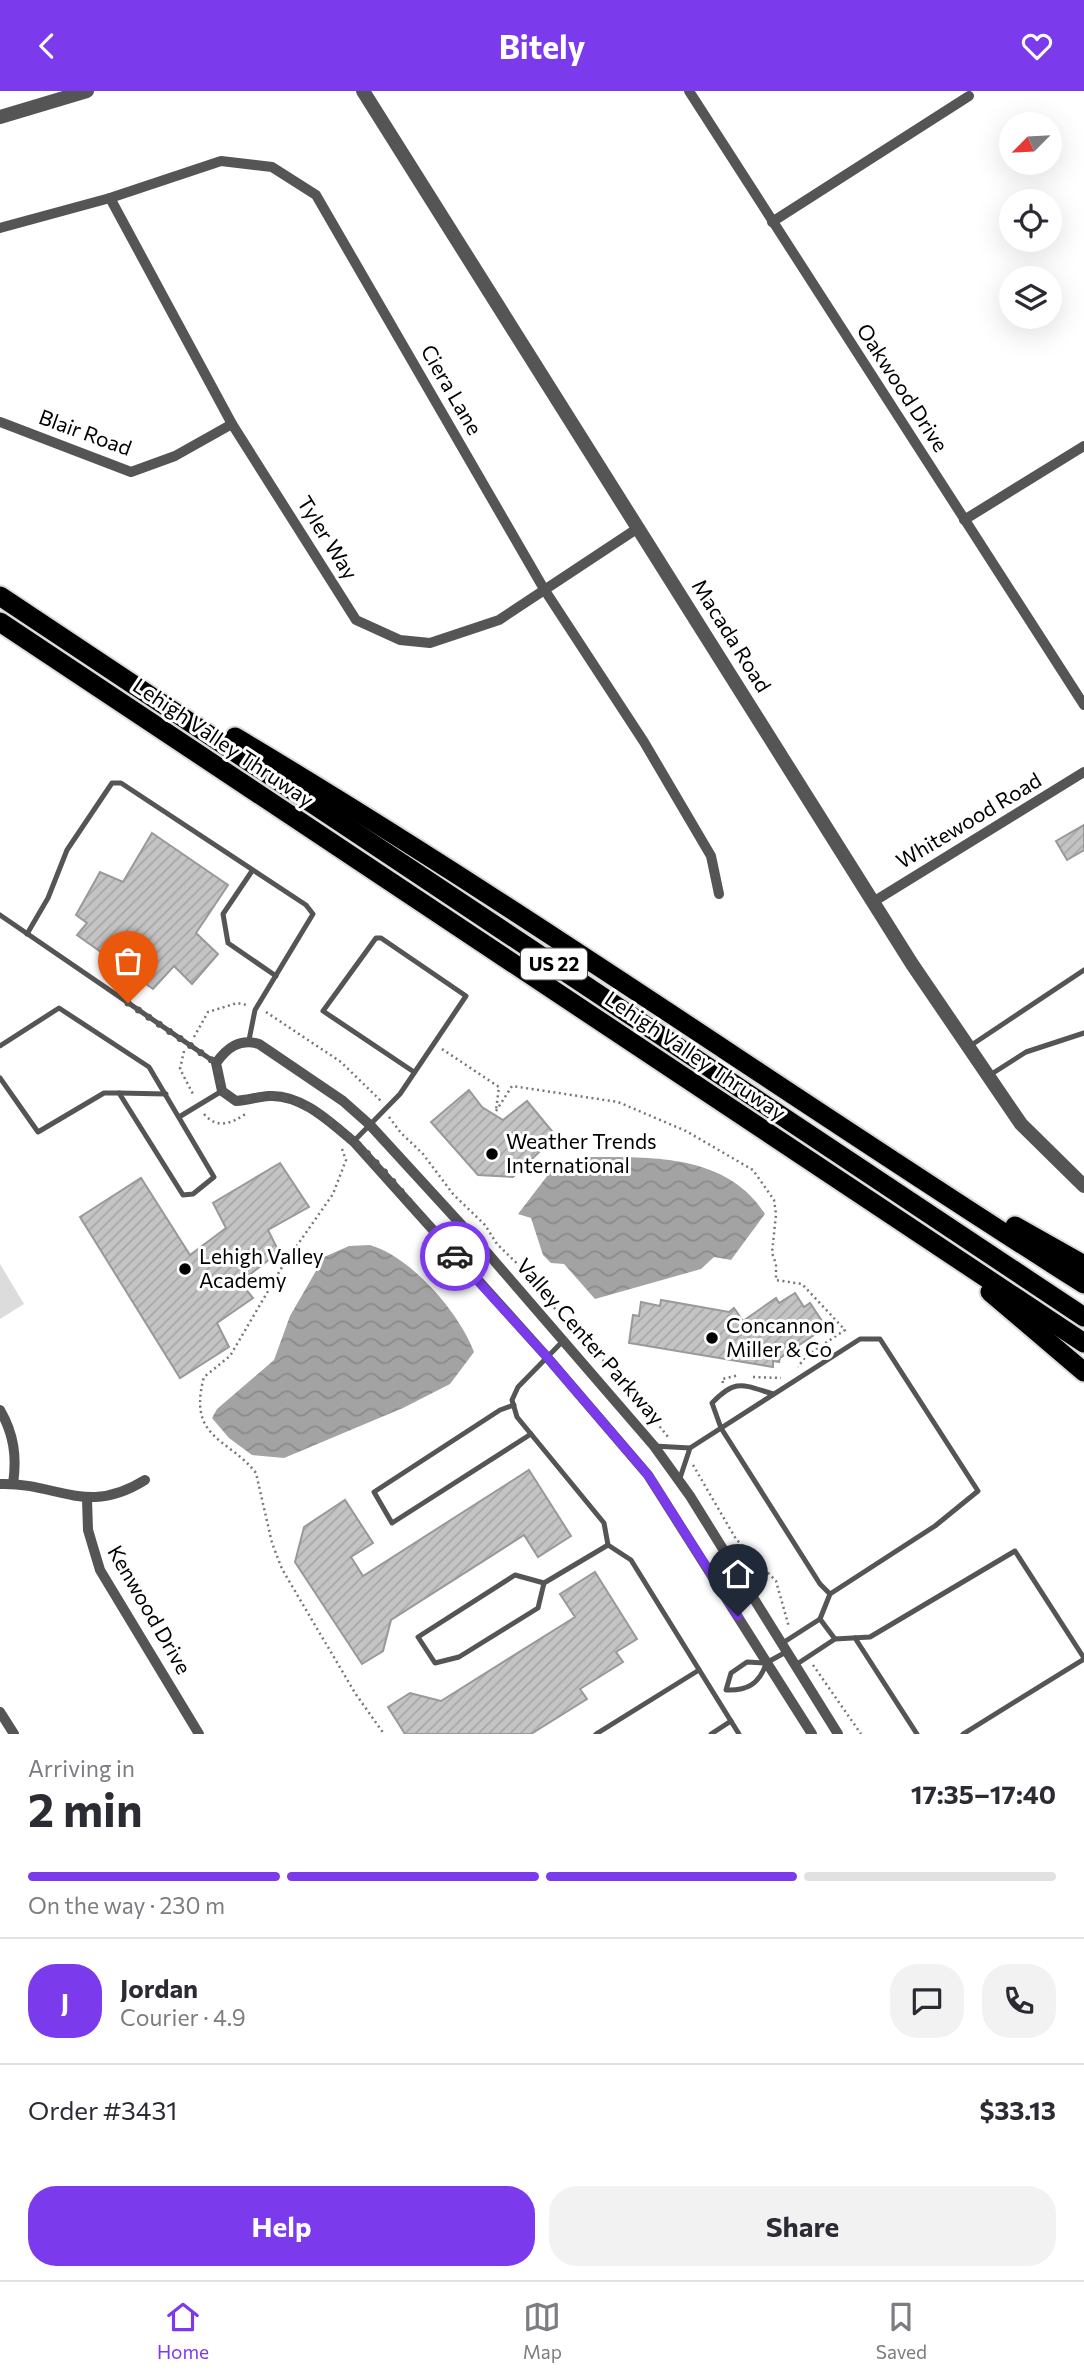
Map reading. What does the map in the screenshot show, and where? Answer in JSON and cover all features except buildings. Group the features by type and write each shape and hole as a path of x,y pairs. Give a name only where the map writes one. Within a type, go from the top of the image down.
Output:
{"highway":[{"name":"Lehigh Valley Thruway","path":"0,596 1084,1317"},
{"path":"23,612 285,768 517,913 832,1122 1084,1284"},
{"name":"Lehigh Valley Thruway","path":"0,622 1084,1343"},
{"path":"832,1122 1084,1265"},
{"path":"920,1233 1084,1371"}],"street":[{"name":"Macada Road","path":"363,91 873,902 968,1047 1038,1144 1084,1186"},
{"name":"Oakwood Drive","path":"689,91 1084,705"},
{"path":"0,117 81,92"},
{"path":"772,222 968,96"},
{"name":"Ciera Lane","path":"0,228 110,198 221,161 272,167 316,195 544,589 644,742 710,856 719,894"},
{"name":"Tyler Way","path":"110,198 232,424 356,620 400,640 430,643 499,620 638,528"},
{"name":"Blair Road","path":"0,422 131,472 175,456 232,424"},
{"path":"964,520 1084,446"},
{"name":"Whitewood Road","path":"873,902 1084,772"},
{"path":"222,1091 216,1063 232,1045 249,1040"},
{"name":"Valley Center Parkway","path":"249,1040 325,1088 370,1125 564,1340 654,1446 679,1481 838,1734"},
{"name":"Valley Center Parkway","path":"222,1091 236,1101 271,1096 294,1101 318,1113 354,1142 547,1357 648,1475 812,1734"},
{"path":"0,1410 12,1438 16,1462 13,1484"},
{"path":"0,1484 13,1484 88,1499 119,1493 145,1480"},
{"name":"Kenwood Drive","path":"88,1499 88,1530 100,1570 199,1734"},
{"path":"0,1712 14,1734"}],"lane":[{"path":"27,934 48,898 67,850 112,783 121,783 306,905 313,914 255,1010 249,1040"},
{"path":"252,871 223,914 228,943 276,976"},
{"path":"0,915 216,1063"},
{"path":"354,1142 400,1094 466,996 382,938 376,938 323,1011 414,1072"},
{"path":"968,1047 1084,970"},
{"path":"0,1046 59,1008 149,1067 214,1177 194,1194 183,1195 119,1093"},
{"path":"988,1077 1026,1052 1084,1033"},
{"path":"0,1078 38,1132 104,1093 166,1094"},
{"path":"179,1117 222,1091"},
{"path":"654,1446 690,1448 860,1339 880,1339 978,1491 935,1526 830,1594 820,1619 793,1637 766,1663 761,1678 743,1691 726,1690 715,1696"},
{"path":"564,1340 518,1387 512,1400 517,1417 604,1523 608,1545 631,1560 739,1734"},
{"path":"774,1394 740,1384 725,1389 712,1403 721,1428 820,1584 830,1594"},
{"path":"514,1405 500,1410 374,1492 392,1523 531,1434"},
{"path":"679,1481 690,1448"},
{"path":"544,1583 516,1575 418,1637 435,1663 459,1657 538,1608 544,1583 608,1545"},
{"path":"794,1666 835,1639 870,1637 1015,1551 1084,1658 963,1734"},
{"path":"820,1619 835,1639"},
{"path":"855,1638 917,1734"},
{"path":"726,1690 731,1673 747,1662 766,1663"},
{"path":"596,1734 699,1670"},
{"path":"710,1734 731,1721"}],"path":[{"path":"251,1109 232,1123 210,1120 185,1083 180,1069 184,1051 208,1012 237,1003 268,1013 298,1036 341,1062 380,1099 384,1111 453,1194 485,1225 497,1244 532,1278 567,1325 623,1380 676,1448"},
{"path":"433,1043 499,1087 496,1111 512,1086 618,1102 705,1141 753,1170 765,1184 774,1201 776,1214 772,1245 776,1280 802,1284 845,1330 806,1356 798,1367 780,1379 733,1375 722,1379 725,1389"},
{"path":"338,1144 346,1160 333,1193 282,1267 230,1356 204,1377 200,1391 205,1423 215,1440 250,1464 256,1473 272,1543 282,1569 355,1693 384,1734"},
{"path":"686,1462 696,1467 706,1493 736,1539 776,1581 785,1619 793,1637"},
{"path":"807,1657 828,1682 861,1734"}],"shaded area":[{"path":"0,1264 24,1304 0,1319"}],"water":[{"path":"582,1157 658,1159 707,1169 729,1179 749,1194 765,1214 731,1260 714,1257 701,1269 595,1299 564,1264 551,1263 543,1255 531,1218 518,1214 551,1171"},
{"path":"370,1245 401,1261 432,1288 457,1320 474,1352 450,1384 403,1408 284,1458 252,1455 229,1438 212,1418 217,1409 274,1360 290,1316 324,1257 349,1246"}],"way so far":[{"path":"128,1003 216,1063 222,1091 236,1101 271,1096 294,1101 318,1113 354,1142 455,1256"}],"place":[{"name":"Weather Trends International","path":"492,1154"},
{"name":"Lehigh Valley Academy","path":"185,1269"},
{"name":"Concannon Miller & Co","path":"712,1338"}],"route":[{"path":"455,1256 547,1357 648,1475 738,1616"}]}
